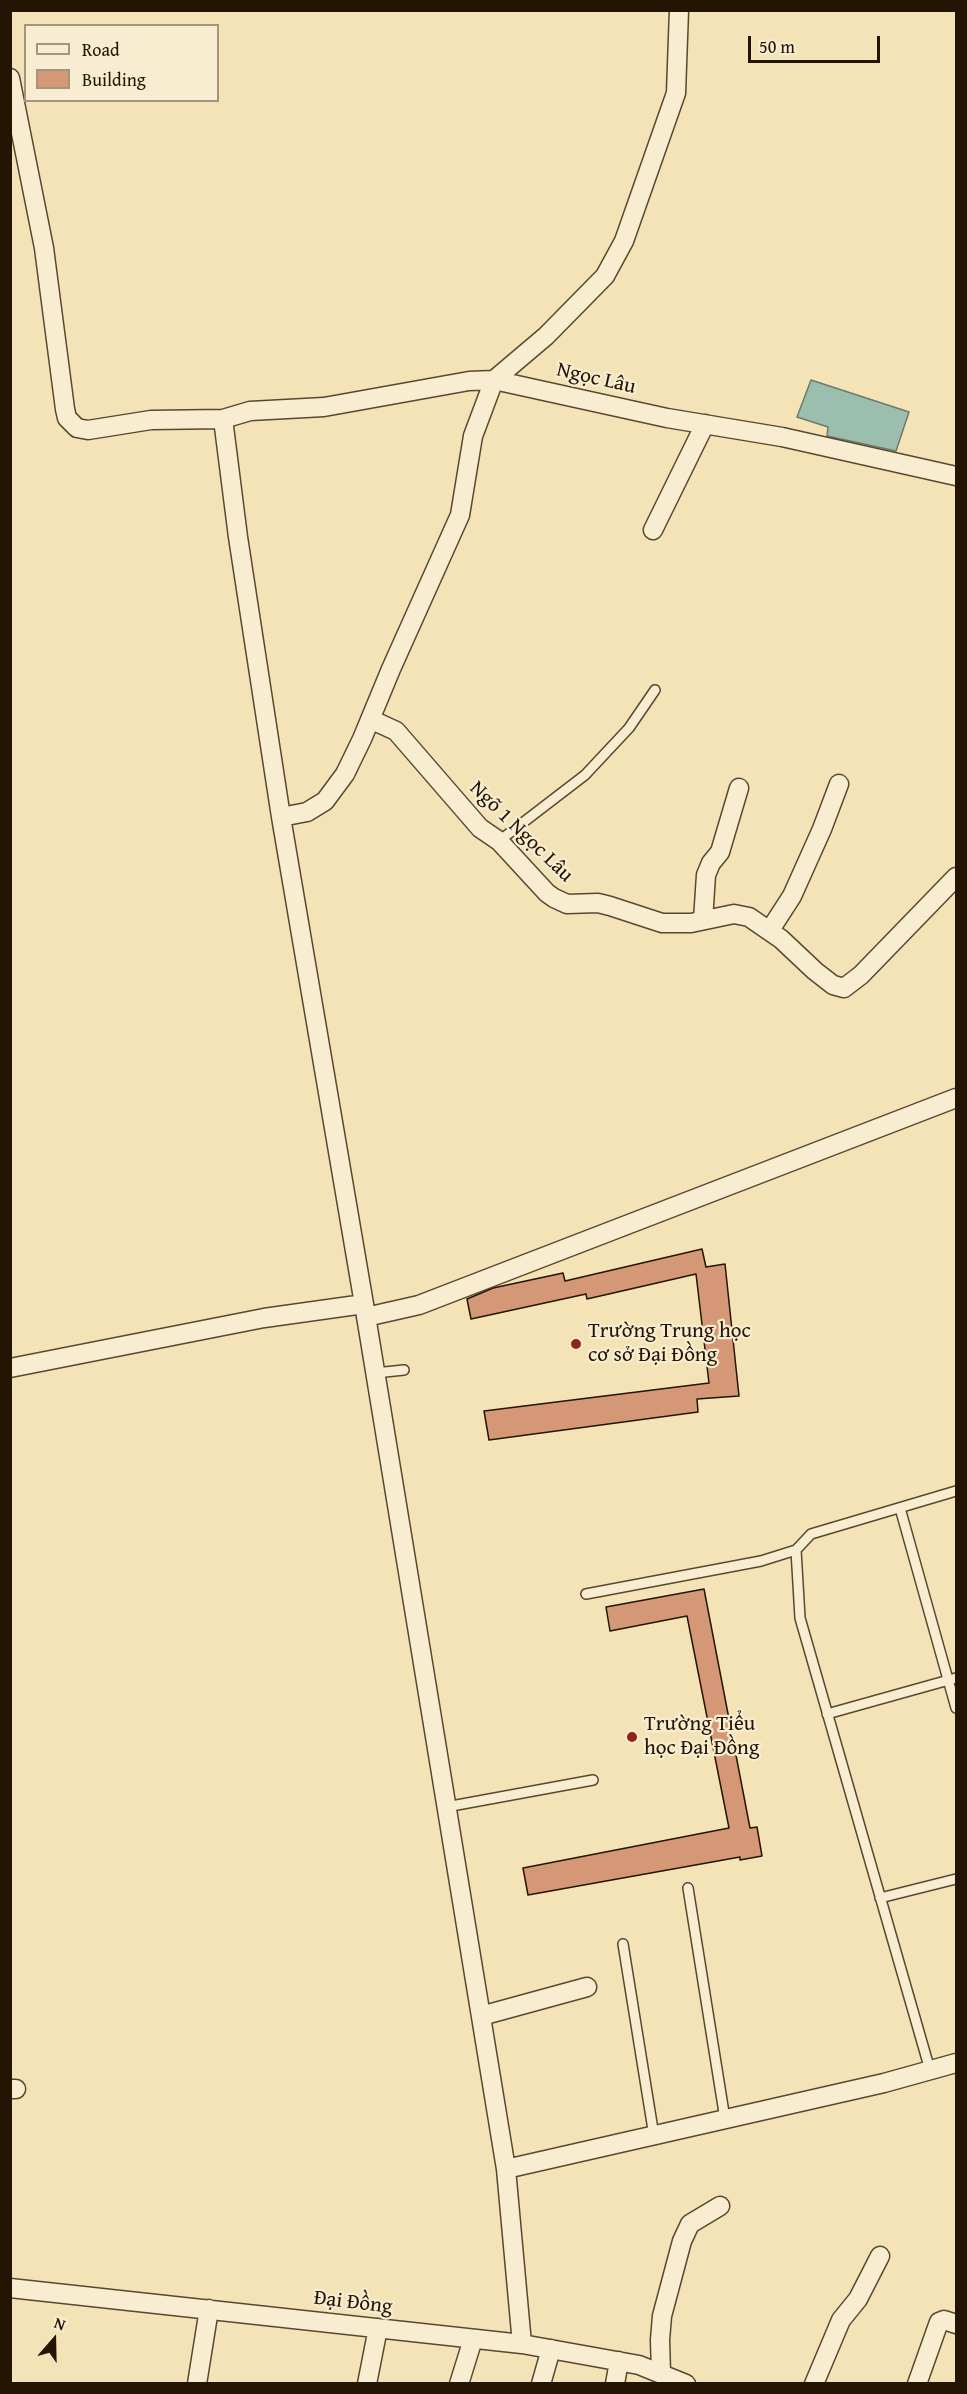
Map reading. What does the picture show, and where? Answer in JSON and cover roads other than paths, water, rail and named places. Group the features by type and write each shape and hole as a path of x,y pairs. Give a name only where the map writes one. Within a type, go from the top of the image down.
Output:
{"street":[{"path":"280,817 314,809 330,795 345,774 372,720 391,669 460,515 473,436 494,380 546,336 598,284 605,276 624,241 676,93 679,10"},
{"name":"Ngọc Lâu","path":"10,78 44,248 67,418 77,428 88,430 151,420 224,419 250,411 324,407 459,383 494,380 668,418 782,437 957,476"},
{"path":"224,419 238,537 280,817 365,1311 506,2169 522,2344"},
{"path":"653,530 705,424"},
{"name":"Ngõ 1 Ngọc Lâu","path":"372,720 396,731 480,828 499,840 547,893 567,904 598,903 662,923 691,923 734,914 749,917 770,930 833,986 844,988 861,975 957,877"},
{"path":"770,930 792,896 839,784"},
{"path":"703,920 706,874 720,852 739,788"},
{"path":"10,1368 264,1318 419,1305 957,1098"},
{"path":"481,2016 587,1987"},
{"path":"506,2169 957,2063"},
{"path":"661,2373 662,2316 682,2241 690,2224 720,2206"},
{"path":"814,2384 841,2320 858,2299 880,2256"},
{"name":"Đại Đồng","path":"10,2288 522,2344 639,2365 686,2384"},
{"path":"197,2384 209,2309"},
{"path":"917,2384 939,2322 944,2320 957,2324"},
{"path":"367,2384 378,2328"},
{"path":"459,2384 473,2339"},
{"path":"541,2384 551,2349"},
{"path":"615,2384 619,2361"}],"lane":[{"path":"499,840 585,775 629,728 655,690"},
{"path":"375,1373 404,1370"},
{"path":"586,1594 761,1561 796,1550 811,1534 957,1491"},
{"path":"900,1508 953,1679 957,1708"},
{"path":"796,1550 800,1618 930,2070"},
{"path":"827,1714 953,1679"},
{"path":"446,1807 593,1780"},
{"path":"880,1898 957,1879"},
{"path":"688,1888 725,2119"},
{"path":"623,1944 654,2136"}],"place":[{"name":"Trường Trung học cơ sở Đại Đồng","path":"576,1344"},
{"name":"Trường Tiểu học Đại Đồng","path":"632,1737"}]}
